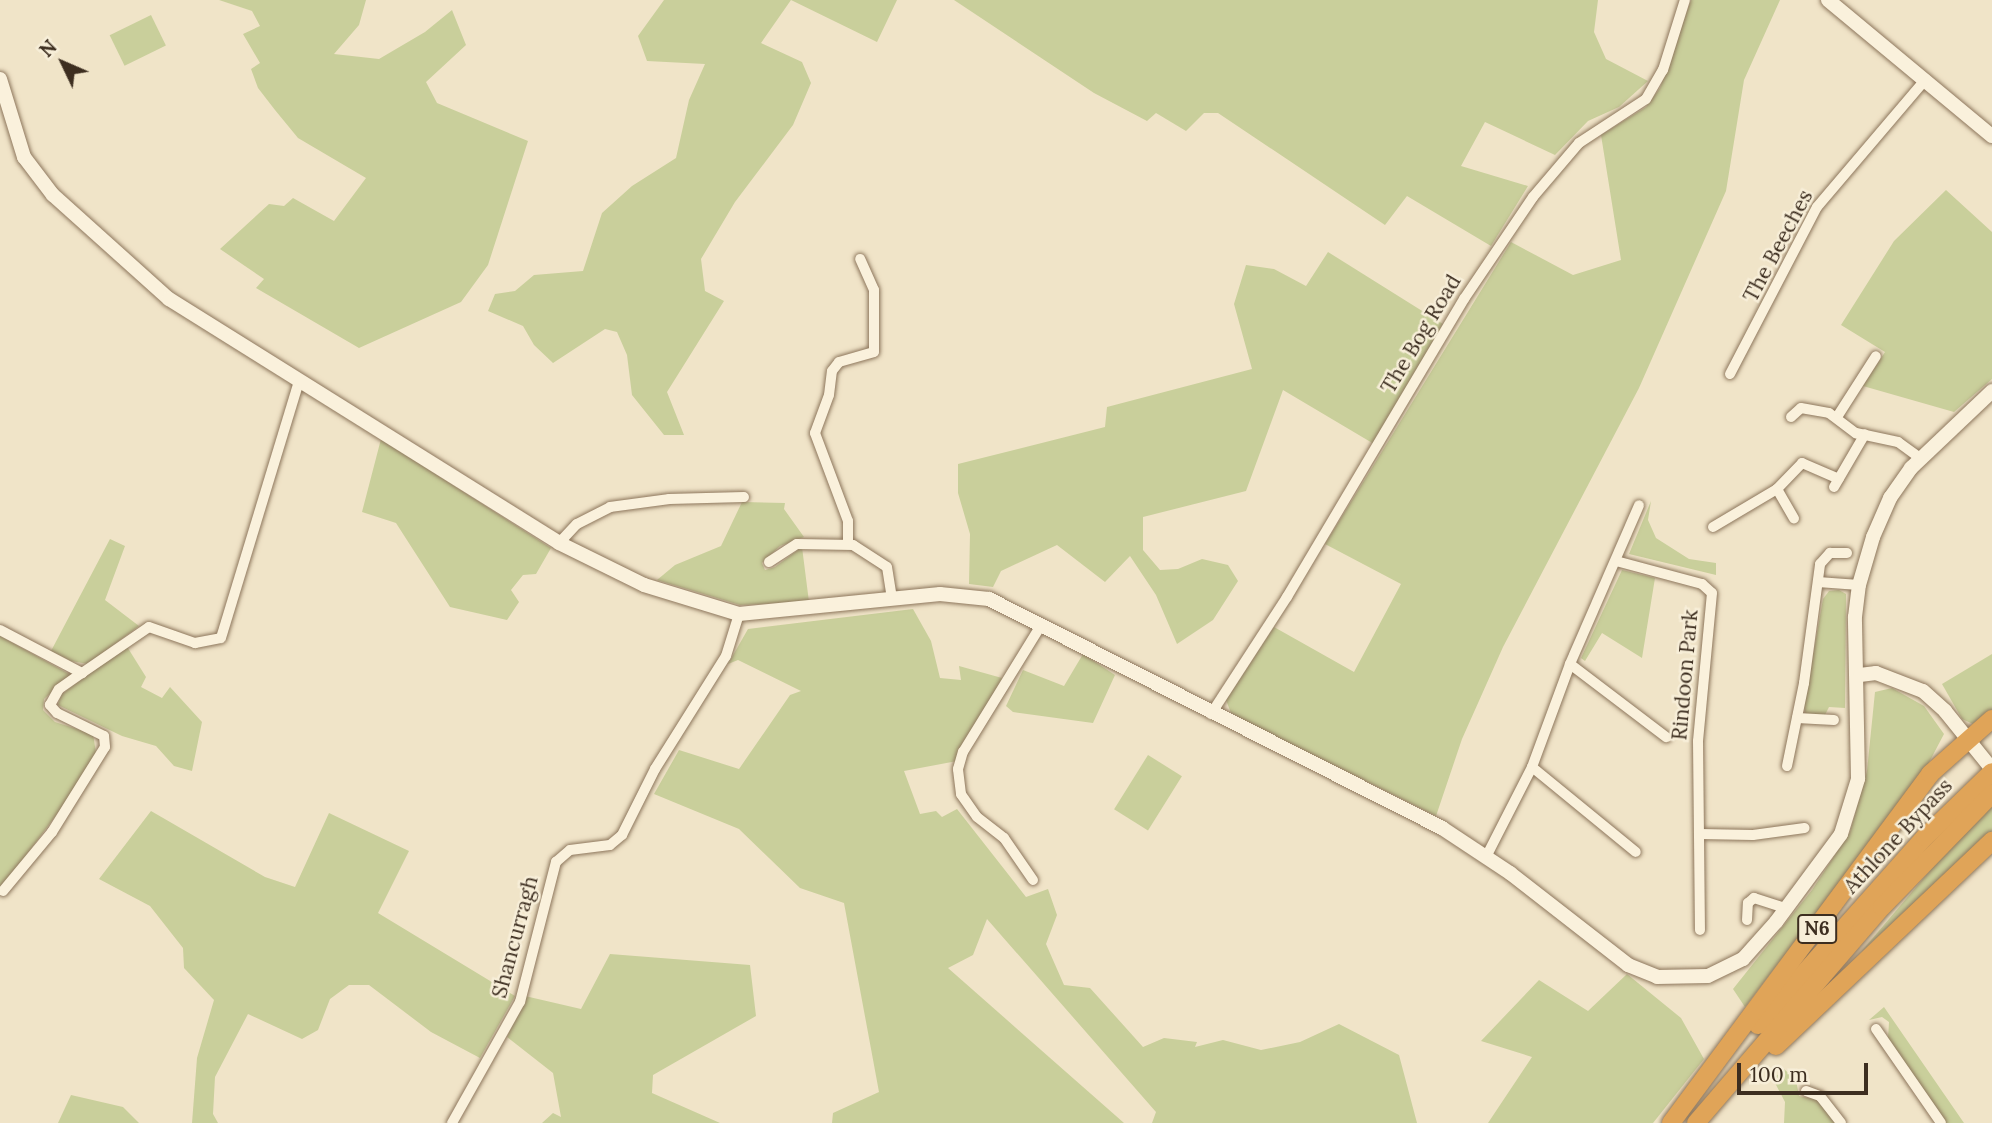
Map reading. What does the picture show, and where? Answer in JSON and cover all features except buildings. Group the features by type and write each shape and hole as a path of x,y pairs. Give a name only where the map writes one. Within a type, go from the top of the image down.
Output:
{"highway":[{"name":"N6","path":"1673,1123 1930,774 1992,719"},
{"name":"Athlone Bypass","path":"1696,1123 1882,907 1983,795 1992,771"},
{"name":"Athlone Bypass","path":"1673,1123 1832,940 1983,795"},
{"name":"N6","path":"1708,1123 1785,1036 1992,841"}],"street":[{"name":"The Bog Road","path":"1211,714 1287,597 1464,299 1533,197 1579,143 1646,99 1663,70 1685,0"},
{"path":"1828,0 1992,136"},
{"path":"0,79 24,157 53,195 169,299 559,543 644,585 739,614 940,594 989,599 1211,714 1442,828 1486,857 1615,956 1657,977 1696,978 1730,967 1787,909 1835,842 1851,807 1858,779 1860,675 1854,641 1858,585 1886,506 1920,458 1992,391"},
{"name":"The Beeches","path":"1730,374 1817,207 1926,79"},
{"path":"848,543 848,521 815,433 830,395 832,370 839,362 874,352 874,290 860,259"},
{"path":"1837,417 1876,356"},
{"path":"3,891 52,832 105,747 104,736 57,713 50,705 53,695 149,626 195,643 221,638 299,382"},
{"path":"1790,417 1801,408 1837,417 1853,432 1898,442 1920,458"},
{"path":"1713,527 1777,489 1802,463 1837,483 1865,434"},
{"path":"1777,489 1794,518"},
{"path":"559,543 577,524 610,507 669,499 744,498"},
{"path":"1486,857 1532,767 1570,664 1639,505"},
{"path":"769,562 797,544 848,543 887,567 892,599"},
{"path":"1787,766 1824,558 1834,552 1847,553"},
{"name":"Rindoon Park","path":"1616,561 1702,584 1711,591 1698,741 1700,834"},
{"path":"1818,582 1858,585"},
{"name":"Shancurragh","path":"452,1123 520,1002 556,862 570,850 610,845 622,835 655,769 726,656 739,614"},
{"path":"1033,880 1004,838 976,817 961,794 958,769 962,752 1041,625"},
{"path":"0,630 82,673"},
{"path":"1570,664 1666,737"},
{"path":"1860,675 1876,673 1923,691 1992,771"},
{"path":"1797,718 1834,720"},
{"path":"1532,767 1636,852"},
{"path":"1700,930 1700,834 1753,835 1805,828"},
{"path":"1746,920 1748,903 1754,898 1787,909"},
{"path":"1876,1029 1941,1123"},
{"path":"1806,1091 1820,1096 1841,1123"}],"green space":[{"path":"219,0 366,0 359,25 334,54 379,59 425,32 452,10 466,45 426,82 437,103 528,141 488,265 461,302 359,348 256,288 264,279 220,249 269,204 284,206 293,198 334,221 366,178 298,138 258,88 251,69 260,63 243,34 260,26 252,11"},
{"path":"664,0 791,0 761,43 802,62 811,83 793,125 735,202 701,259 705,291 724,301 667,392 684,435 664,435 632,395 627,355 617,332 605,329 553,363 534,345 523,326 488,311 495,294 515,291 534,275 583,271 602,213 632,186 676,158 689,100 705,64 647,61 638,36"},
{"path":"791,0 897,0 877,42"},
{"path":"954,0 1598,0 1594,32 1606,59 1648,81 1619,107 1588,121 1555,155 1485,122 1461,166 1528,186 1491,246 1407,196 1385,225 1218,113 1204,113 1186,131 1156,113 1147,121 1094,93"},
{"path":"1691,0 1780,0 1744,80 1726,191 1639,388 1503,647 1462,739 1436,816 1247,722 1231,713 1226,700 1274,627 1354,672 1401,584 1325,544 1511,242 1573,275 1621,260 1601,135 1646,107 1660,88"},
{"path":"151,15 166,46 125,66 110,35"},
{"path":"1946,190 1992,232 1992,379 1954,412 1863,386 1885,352 1841,325 1894,241"},
{"path":"1328,252 1443,324 1374,444 1283,390 1246,491 1143,517 1143,550 1160,570 1178,569 1202,559 1228,565 1238,581 1213,620 1177,644 1156,595 1130,556 1105,582 1057,545 1001,571 993,587 969,584 970,534 958,493 958,464 1105,427 1107,407 1252,369 1234,304 1246,265 1274,269 1306,286"},
{"path":"381,439 551,548 536,574 523,575 511,590 519,602 507,620 450,607 396,523 362,512"},
{"path":"1651,501 1648,520 1656,538 1689,559 1716,563 1716,575 1629,554"},
{"path":"742,502 785,503 784,509 804,537 780,546 762,563 765,570 775,567 802,547 809,602 740,605 657,580 675,565 721,546"},
{"path":"110,539 125,546 105,600 139,626 88,664 71,661 51,651"},
{"path":"1622,570 1655,578 1642,658 1602,633 1585,661 1581,658"},
{"path":"1839,590 1846,594 1845,708 1829,707 1825,715 1806,716 1804,706 1823,599 1829,591"},
{"path":"913,609 931,641 940,678 961,680 959,666 1002,678 957,761 904,771 920,814 936,811 942,817 957,809 1026,897 1048,889 1057,915 1046,944 1064,985 1090,988 1143,1047 1164,1038 1197,1042 1195,1047 1223,1040 1261,1050 1300,1042 1339,1024 1399,1055 1417,1123 1152,1123 1156,1112 987,919 973,955 948,968 1124,1123 832,1123 833,1113 879,1092 844,903 800,888 739,829 654,794 679,750 739,769 790,695 801,691 738,660 728,664 748,629"},
{"path":"0,636 71,675 44,699 43,710 55,722 93,734 96,753 81,782 0,890"},
{"path":"126,645 146,677 141,687 162,698 170,687 202,722 192,771 174,766 156,746 122,736 58,705 61,695"},
{"path":"1083,654 1115,675 1093,723 1013,712 1006,706 1023,670 1064,686"},
{"path":"1992,654 1992,710 1973,724 1962,719 1942,684"},
{"path":"1892,688 1924,706 1944,734 1924,772 1745,1007 1733,989 1812,890 1850,832 1867,771 1875,692"},
{"path":"1148,755 1182,776 1148,830 1114,809"},
{"path":"1992,806 1992,831 1861,952 1939,860"},
{"path":"151,811 265,877 295,887 329,813 409,851 378,913 515,996 480,1058 431,1032 369,985 349,985 330,999 318,1030 302,1039 248,1014 215,1077 213,1114 218,1123 192,1123 197,1058 214,1000 184,968 183,948 150,906 99,879"},
{"path":"610,954 750,965 756,1016 653,1075 652,1093 720,1123 542,1123 553,1113 561,1117 553,1073 507,1037 525,996 581,1009"},
{"path":"1627,974 1681,1018 1704,1059 1653,1123 1488,1123 1532,1057 1481,1041 1539,980 1588,1011"},
{"path":"1884,1007 1964,1123 1945,1123 1888,1039 1889,1022 1882,1017 1869,1020"},
{"path":"1784,1069 1796,1080 1799,1096 1818,1100 1836,1123 1784,1123 1785,1102 1773,1079"},
{"path":"71,1095 123,1107 139,1123 58,1123"}]}
